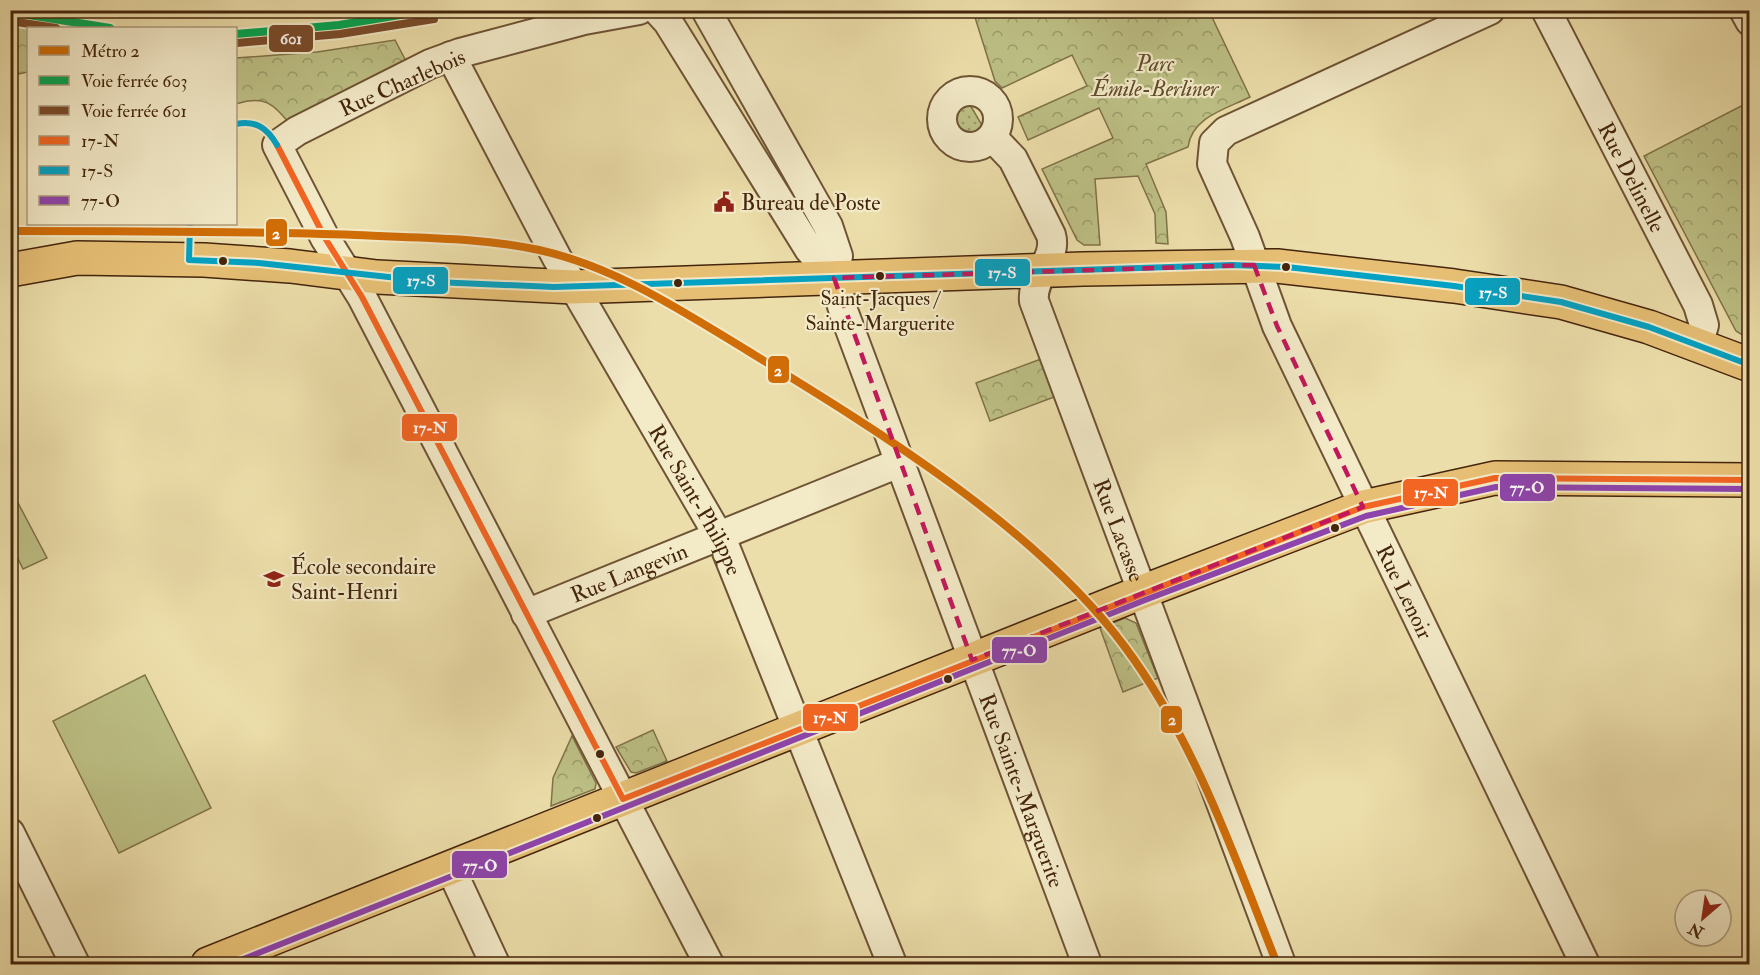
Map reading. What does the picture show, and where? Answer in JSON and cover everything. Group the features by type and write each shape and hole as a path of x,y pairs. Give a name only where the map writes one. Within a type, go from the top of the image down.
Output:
{"main road":[{"path":"10,270 64,259 211,260 413,279 573,286 1254,266 1443,284 1561,302 1617,316 1749,365"},
{"path":"208,964 1142,592 1363,507 1467,482 1505,477 1749,480"}],"street":[{"name":"Rue Charlebois","path":"347,273 325,238 277,145 297,131 430,64 451,56 584,20 639,10"},
{"name":"Rue Sainte-Marguerite","path":"657,10 668,22 809,249 834,278 844,314 1087,964"},
{"name":"Rue Sainte-Marguerite","path":"706,10 828,226 838,256 834,278"},
{"name":"Rue Lenoir","path":"1490,10 1226,131 1216,138 1212,148 1212,164 1245,237 1277,326 1585,964"},
{"name":"Rue Delinelle","path":"1546,10 1698,305 1704,325 1698,346"},
{"path":"1744,10 1749,21"},
{"name":"Rue Saint-Philippe","path":"451,56 526,202 728,553 892,964"},
{"name":"Rue Lacasse","path":"993,138 1014,159 1048,227 1053,248 1034,290 1034,302 1281,964"},
{"path":"347,273 362,297 709,964"},
{"name":"Rue Langevin","path":"526,614 899,463"},
{"path":"10,833 75,964"},
{"path":"450,867 495,964"}],"highlighted area":[{"path":"1254,265 1277,326 1363,507 972,660 834,278"}],"green space":[{"name":"Parc Émile-Berliner","path":"973,11 1209,11 1250,97 1203,121 1196,128 1188,147 1146,164 1166,212 1168,244 1156,243 1155,214 1138,176 1095,179 1100,245 1084,245 1077,240 1042,169 1113,138 1099,108 1028,140 1018,117 1087,86 1072,55 1002,88 995,81"},
{"path":"23,24 38,27 27,27 27,72 19,74 11,64 11,32"},
{"path":"395,40 408,65 291,125 273,106 267,103 254,100 237,104 237,58 317,52"},
{"path":"1749,102 1749,339 1736,331 1644,156"},
{"path":"969,103 983,127 980,132 959,128 954,120 956,109"},
{"path":"1041,359 1054,397 990,421 976,383"},
{"path":"17,501 47,558 23,569 11,544 11,504"},
{"path":"1125,618 1136,623 1158,678 1123,692 1100,628"},
{"path":"145,675 211,808 119,853 53,721"},
{"path":"653,730 667,761 636,773 631,772 616,747"},
{"path":"572,736 596,783 595,789 551,806 553,778"}],"metro line":[{"name":"2","path":"10,231 313,234 494,243 539,250 595,267 673,306 848,413 950,483 1000,521 1046,561 1088,603 1125,647 1150,683 1193,760 1277,964"}],"rail line":[{"name":"603","path":"237,34 339,25 430,10"},
{"name":"603","path":"10,12 104,27"},
{"name":"601","path":"237,43 340,34 434,19"},
{"name":"601","path":"10,21 49,27"}],"transit line":[{"name":"17-S","path":"237,124 255,124 265,130 277,145"},
{"name":"17-N","path":"277,145 325,238 362,297 623,799 1363,507 1495,478 1750,480"},
{"name":"17-S","path":"190,225 189,260 259,263 435,282 554,287 1232,265 1287,267 1454,286 1561,302 1649,327 1750,365"},
{"name":"77-O","path":"231,964 1145,600 1366,516 1496,487 1750,489"}],"place":[{"name":"Bureau de Poste","path":"724,202"},
{"name":"Saint-Jacques / Sainte-Marguerite","path":"880,276"},
{"name":"École secondaire Saint-Henri","path":"274,579"}]}
